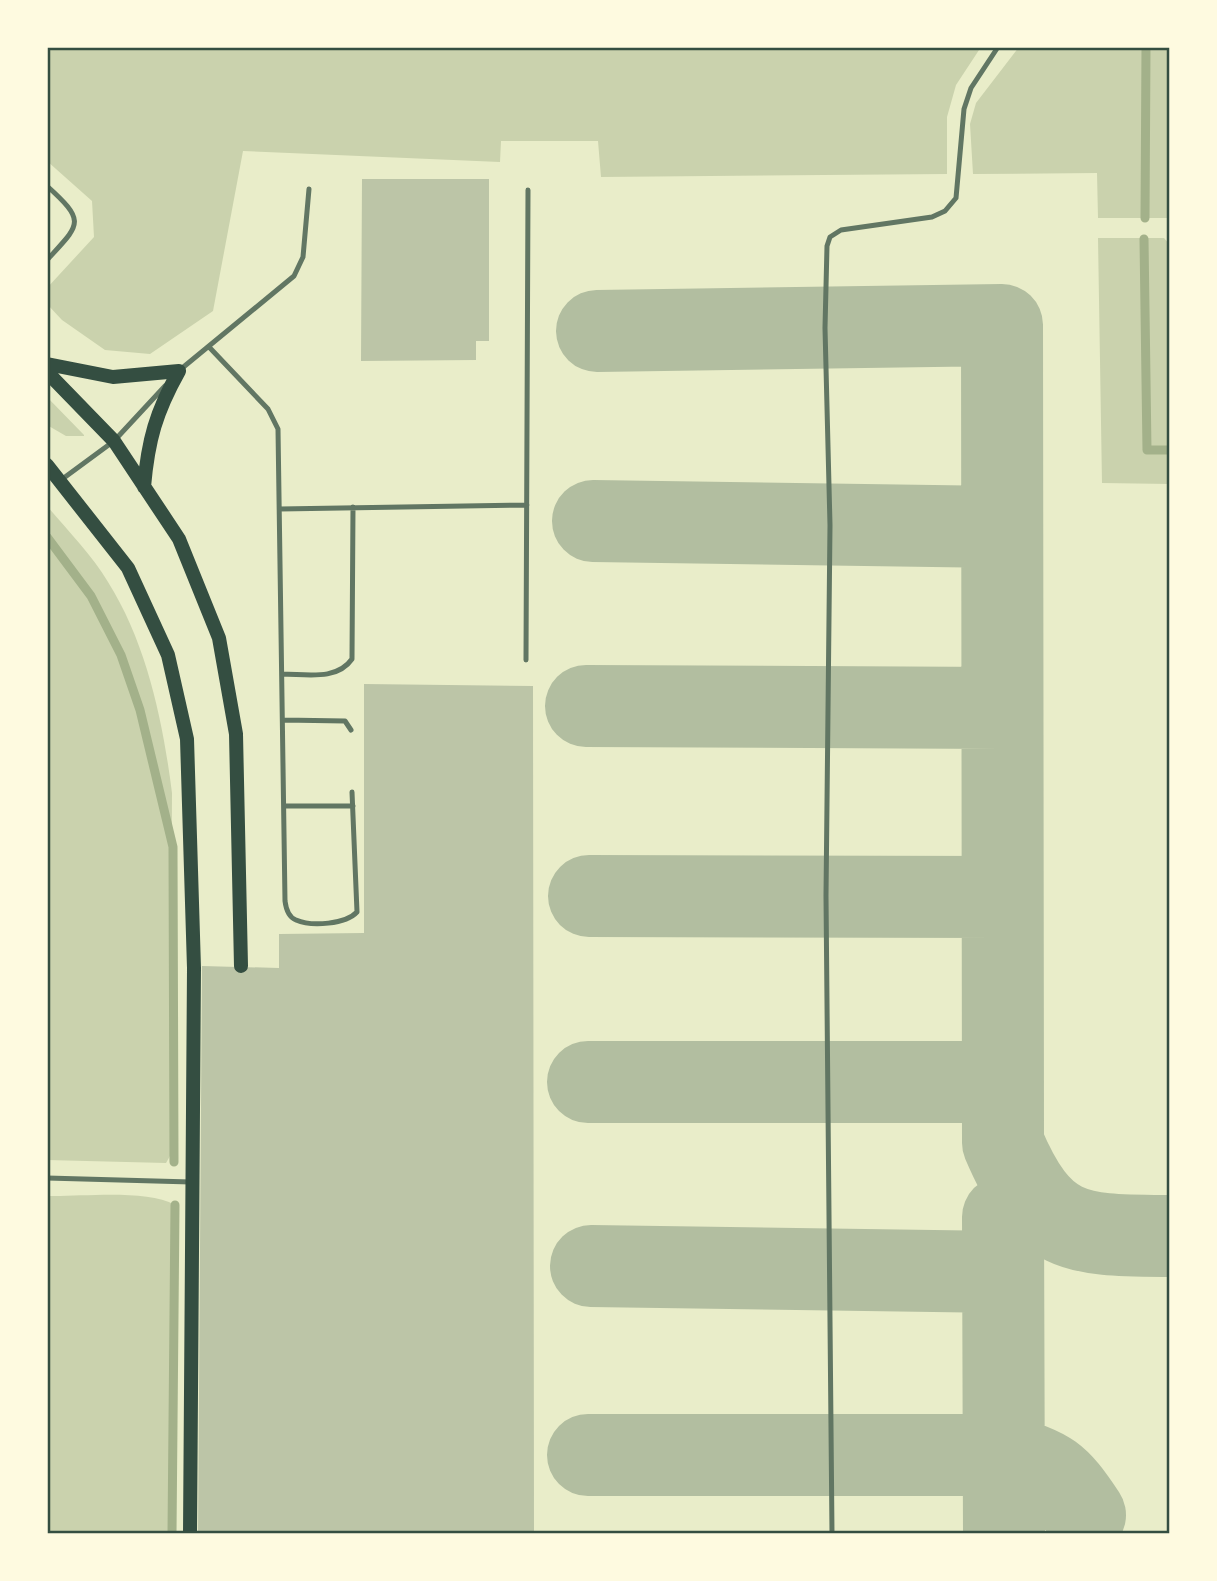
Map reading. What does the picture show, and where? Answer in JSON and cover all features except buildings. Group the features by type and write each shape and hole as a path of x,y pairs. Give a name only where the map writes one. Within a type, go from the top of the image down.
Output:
{"main road":[{"path":"47,364 113,377 179,371"},
{"path":"144,487 148,441 161,403 179,371"},
{"path":"47,372 114,441 179,539 219,638 236,734 241,966"},
{"path":"47,465 128,568 168,656 187,739 193,847 194,1182 190,1534"}],"lane":[{"path":"832,1534 826,896 830,525 824,328 827,246 830,237 841,230 932,217 945,211 956,198 964,109 971,88 998,47"},
{"path":"47,186 73,212 76,221 75,230 47,260"},
{"path":"61,480 114,441 179,371 294,276 303,257 309,189"},
{"path":"526,660 528,190"},
{"path":"210,348 268,409 278,429 285,901 288,914 297,921 338,923 350,919 357,912 352,792"},
{"path":"280,509 527,505"},
{"path":"282,674 335,674 346,668 352,659 353,507"},
{"path":"283,720 334,719 345,721 351,730"},
{"path":"284,806 353,806"},
{"path":"47,1178 194,1182"}],"green space":[{"path":"47,47 981,47 956,85 947,117 947,174 601,177 598,141 501,141 500,162 243,151 213,311 150,354 105,350 62,320 47,304 47,288 94,237 92,201 47,161"},
{"path":"1019,47 1170,47 1168,218 1098,218 1097,173 973,174 970,124 976,103"},
{"path":"1098,238 1164,238 1170,245 1170,484 1102,483"},
{"path":"47,397 84,436 66,436 47,425"},
{"path":"47,506 95,562 122,606 143,657 164,739 172,793 170,1156 166,1163 47,1160"},
{"path":"131,1195 163,1200 175,1205 172,1534 47,1534 47,1196"}],"waterway":[{"path":"1145,218 1146,47"},
{"path":"1144,239 1147,450 1170,450"},
{"path":"47,537 91,596 121,655 140,710 173,847 174,1162"},
{"path":"172,1534 175,1205"}],"taxiway":[{"path":"597,331 1002,325 1003,1143 1033,1197 1048,1213 1066,1224 1086,1231 1109,1234 1170,1236"},
{"path":"593,521 1001,527"},
{"path":"586,706 1001,708"},
{"path":"589,896 1001,897"},
{"path":"588,1082 1003,1082"},
{"path":"1003,1217 1004,1534"},
{"path":"591,1266 1002,1272"},
{"path":"588,1455 1003,1455 1052,1475 1085,1515"}]}
